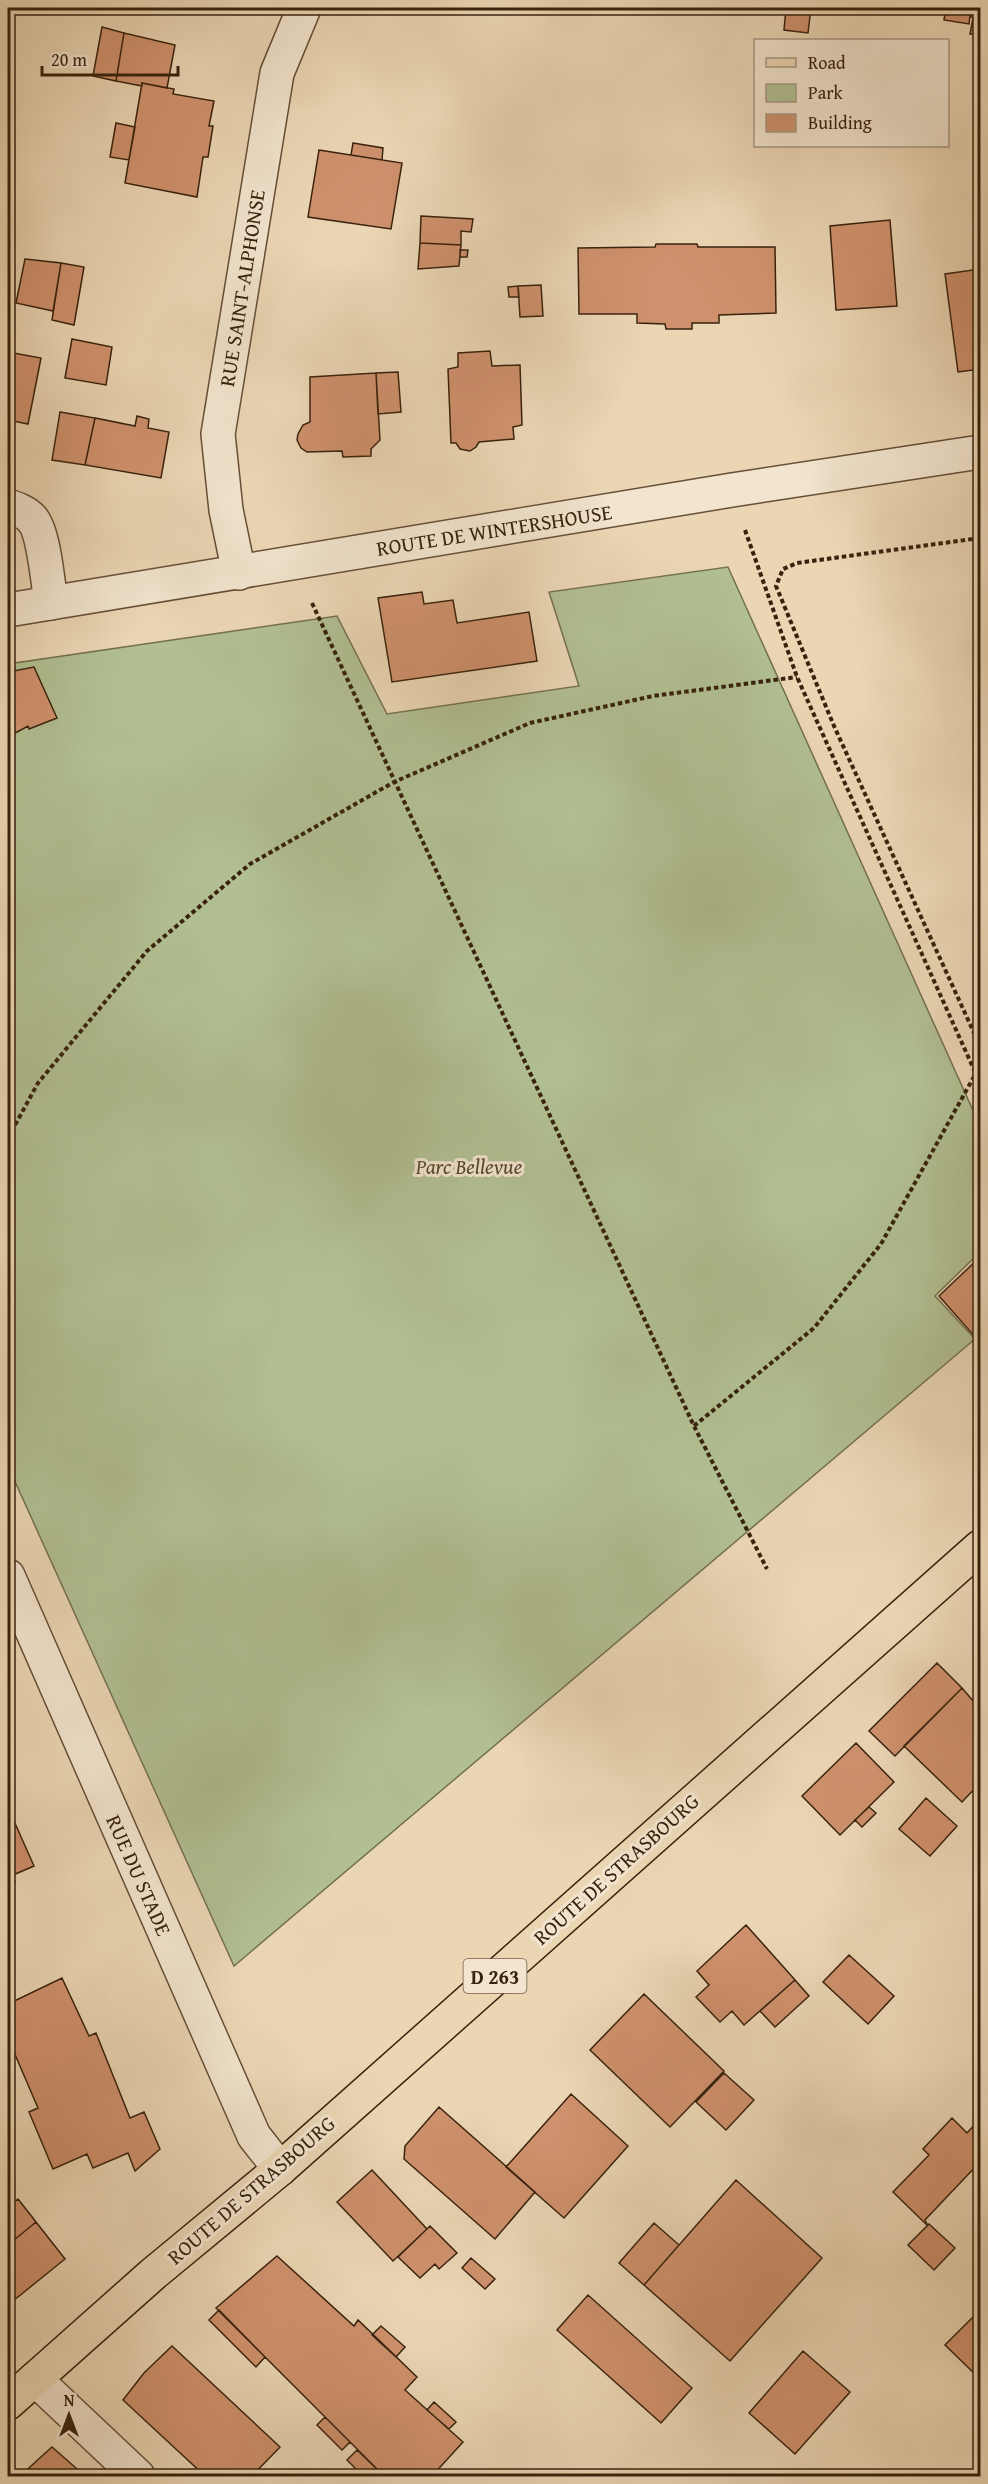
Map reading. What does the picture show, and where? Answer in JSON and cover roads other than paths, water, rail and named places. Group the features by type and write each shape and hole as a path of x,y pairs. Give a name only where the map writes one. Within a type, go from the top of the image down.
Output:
{"main road":[{"name":"ROUTE DE STRASBOURG","path":"8,2403 153,2274 280,2169 981,1547"}],"street":[{"name":"RUE SAINT-ALPHONSE","path":"239,573 226,510 218,434 277,74 303,8"},
{"name":"ROUTE DE WINTERSHOUSE","path":"8,610 732,490 981,452"},
{"path":"8,506 20,510 32,519 39,530 51,603"},
{"name":"RUE DU STADE","path":"8,1576 254,2136 280,2169"},
{"path":"35,2379 138,2476"}],"park label":[{"name":"Parc Bellevue","path":"469,1166"}]}
